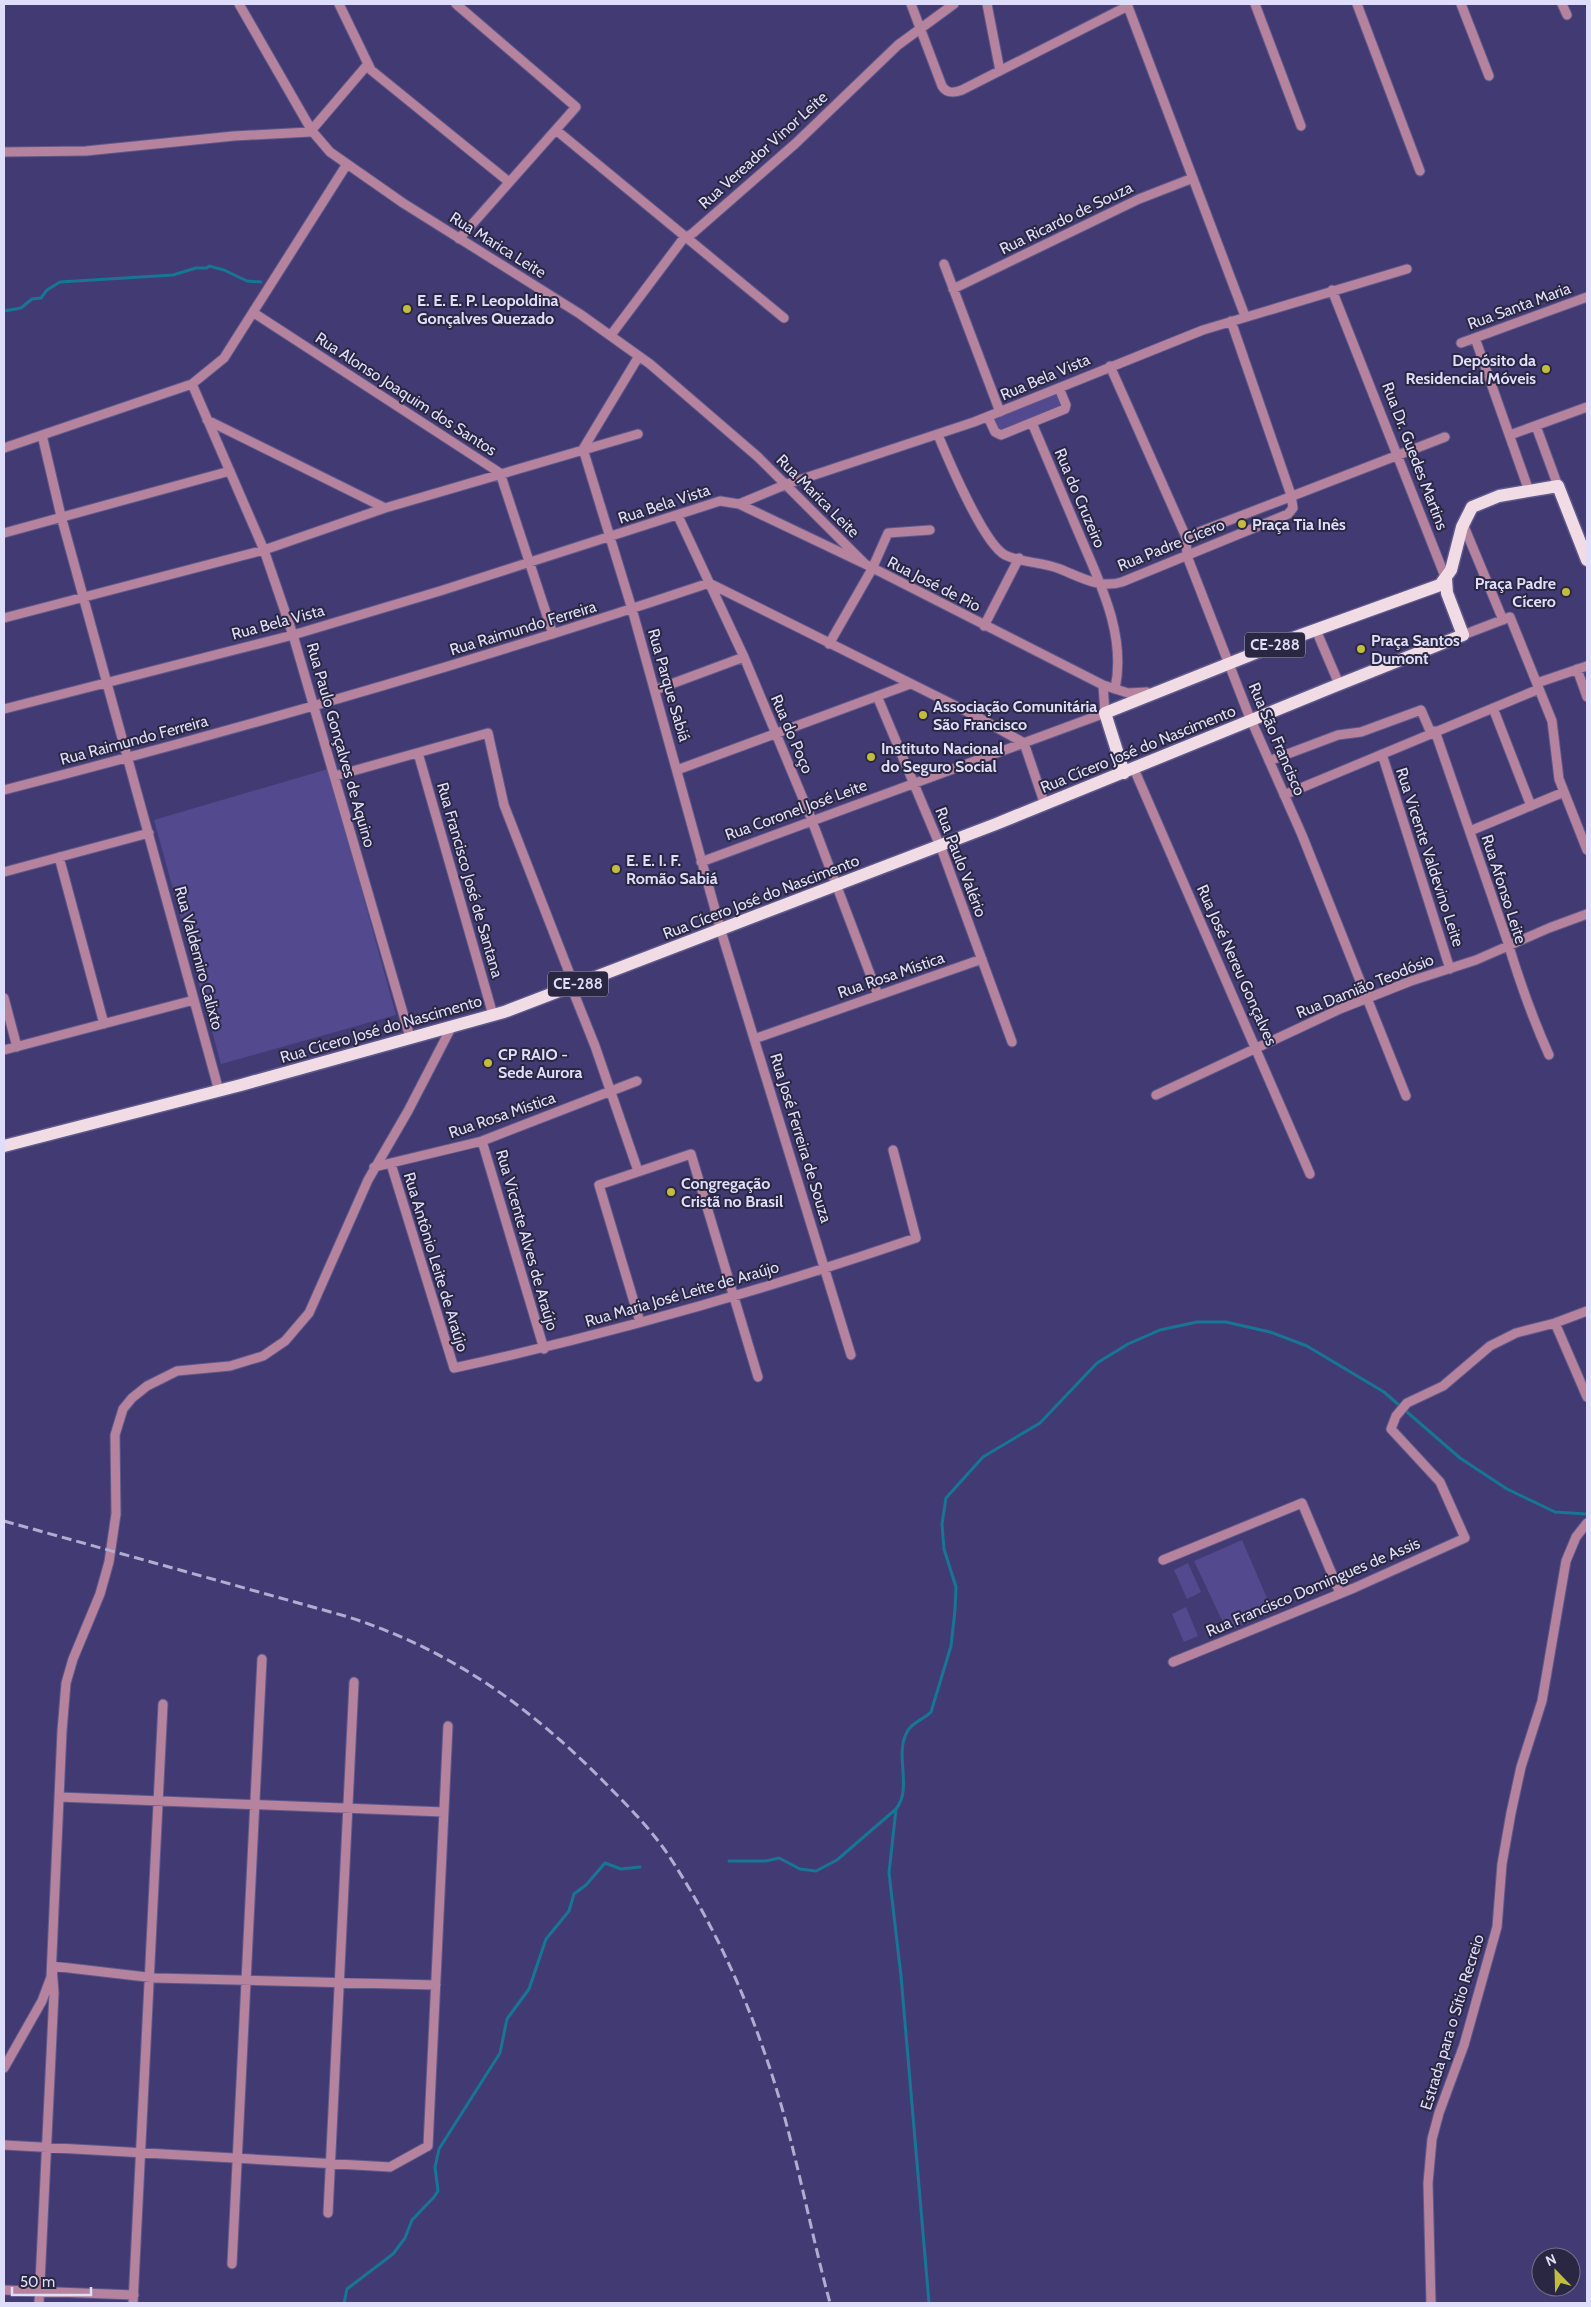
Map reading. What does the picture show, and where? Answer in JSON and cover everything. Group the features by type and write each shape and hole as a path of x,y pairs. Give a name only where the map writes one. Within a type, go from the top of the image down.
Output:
{"main road":[{"path":"1446,579 1453,564 1468,511 1476,504 1500,496 1558,486 1587,559"},
{"name":"Rua Coronel José Leite","path":"1106,713 1316,630 1434,588 1446,579"},
{"name":"Rua Dr. Guedes Martins","path":"1446,579 1447,593 1463,635"},
{"name":"Rua Cícero José do Nascimento","path":"4,1146 220,1091 493,1015 721,931 1045,805 1463,635"},
{"name":"Rua José Nereu Gonçalves","path":"1106,713 1129,771"}],"street":[{"name":"Rua Marica Leite","path":"240,4 311,131 330,152 403,203 543,290 639,356 718,421 786,484 868,567"},
{"path":"338,4 368,67 509,182"},
{"path":"456,4 576,107 459,238"},
{"path":"911,4 942,86 952,92 962,90 1128,5 1245,316"},
{"name":"Rua Vereador Vinor Leite","path":"611,335 682,239 688,236 796,143 898,45 954,4"},
{"path":"987,4 1000,71"},
{"path":"1255,4 1301,126"},
{"path":"1357,4 1420,171"},
{"path":"1460,4 1488,76"},
{"path":"1562,4 1567,15"},
{"path":"4,152 86,151 234,136 311,131 368,67"},
{"path":"556,130 688,236 784,318"},
{"path":"300,132 330,152"},
{"path":"4,448 192,384 224,358 347,164"},
{"name":"Rua Ricardo de Souza","path":"953,289 1139,199 1193,178"},
{"path":"944,264 1000,412"},
{"name":"Rua Bela Vista","path":"4,708 293,635 609,538 720,501 739,504 786,484 988,417 1110,366 1231,320 1407,268"},
{"name":"Rua Dr. Guedes Martins","path":"1332,290 1446,579"},
{"name":"Rua Santa Maria","path":"1461,343 1587,297"},
{"name":"Rua Alonso Joaquim dos Santos","path":"254,313 500,473 531,562 553,634"},
{"path":"1231,320 1291,495"},
{"path":"1475,338 1529,491"},
{"path":"583,449 639,356"},
{"name":"Rua São Francisco","path":"1110,366 1186,537 1187,556 1251,721 1284,795 1368,998 1406,1096"},
{"name":"Rua Paulo Gonçalves de Aquino","path":"192,384 264,550 293,635 410,1037"},
{"path":"988,417 995,432 1001,435 1032,423 1065,408 1066,405 1059,388"},
{"path":"1510,435 1587,407"},
{"path":"207,420 385,508"},
{"name":"Rua do Cruzeiro","path":"1032,423 1101,584"},
{"path":"1536,426 1558,486"},
{"path":"4,618 264,550 385,508 638,434"},
{"name":"Rua Valdemiro Calixto","path":"42,435 61,516 220,1091"},
{"path":"938,435 952,469 992,541 1002,553 1043,563 1101,584 1113,623 1118,650 1119,668 1115,689"},
{"name":"Rua Padre Cícero","path":"1186,537 1291,495 1399,457 1445,437"},
{"name":"Rua Parque Sabiá","path":"583,449 632,609 721,931"},
{"path":"4,532 230,471"},
{"name":"Rua Padre Cícero","path":"1101,584 1122,582 1288,514 1293,508 1291,495"},
{"name":"Rua José de Pio","path":"739,504 1103,685 1115,689"},
{"name":"Rua do Poço","path":"678,516 744,657 812,821 878,995"},
{"path":"1463,524 1538,686 1554,725 1558,774 1587,850"},
{"path":"829,644 868,567 888,533 930,530"},
{"path":"984,626 1019,558"},
{"path":"709,584 1024,743 1045,805"},
{"name":"Rua Raimundo Ferreira","path":"4,790 128,758 314,706 553,634 709,584"},
{"name":"Rua Cícero José do Nascimento","path":"1463,635 1507,618"},
{"path":"1316,630 1339,684"},
{"path":"654,690 744,657"},
{"path":"1284,795 1493,708 1538,686 1587,666"},
{"path":"1577,669 1587,697"},
{"name":"Rua Coronel José Leite","path":"1115,689 1136,694 1182,683"},
{"path":"677,770 910,684"},
{"name":"Rua José Nereu Gonçalves","path":"1103,685 1106,713"},
{"name":"Rua Paulo Valério","path":"877,696 940,846 1012,1042"},
{"path":"1493,708 1531,806"},
{"name":"Rua Afonso Leite","path":"1269,761 1338,735 1361,732 1421,710 1433,732 1470,831 1528,1008 1549,1055"},
{"name":"Rua Coronel José Leite","path":"701,862 1106,713"},
{"path":"335,776 488,733 504,805 573,986 638,1171"},
{"name":"Rua Francisco José de Santana","path":"418,752 493,1015"},
{"name":"Rua Vicente Valdevino Leite","path":"1382,754 1450,969"},
{"name":"Rua José Nereu Gonçalves","path":"1129,771 1256,1048 1310,1174"},
{"path":"1470,831 1564,792"},
{"path":"4,872 149,833"},
{"path":"59,857 104,1024"},
{"name":"Rua Damião Teodósio","path":"1156,1095 1368,998 1416,979 1450,969 1587,914"},
{"name":"Rua José Ferreira de Souza","path":"721,931 851,1355"},
{"name":"Rua Rosa Mística","path":"754,1039 982,959"},
{"path":"4,998 17,1047"},
{"path":"4,1050 194,1000"},
{"path":"39,2303 54,1989 52,1966 59,1797 66,1683 72,1659 100,1594 109,1562 116,1514 115,1435 123,1409 132,1398 147,1386 177,1370 230,1366 263,1356 285,1341 309,1313 374,1167 408,1112 452,1026"},
{"name":"Rua Rosa Mística","path":"374,1167 482,1141 637,1081"},
{"name":"Rua Vicente Alves de Araújo","path":"482,1141 544,1348"},
{"name":"Rua Maria José Leite de Araújo","path":"454,1368 544,1348 734,1297 826,1269 916,1238 893,1150"},
{"path":"640,1322 599,1185 691,1154 758,1377"},
{"name":"Rua Antônio Leite de Araújo","path":"391,1164 454,1368"},
{"path":"1587,1311 1555,1323 1587,1397"},
{"name":"Rua Francisco Domingues de Assis","path":"1173,1662 1340,1593 1464,1538 1440,1482 1391,1429 1398,1412 1407,1403 1444,1386 1490,1346 1510,1336 1555,1323"},
{"path":"1163,1560 1302,1502 1340,1593"},
{"name":"Estrada para o Sítio Recreio","path":"1432,2303 1428,2183 1432,2139 1439,2112 1466,2038 1498,1927 1502,1864 1511,1813 1521,1767 1542,1701 1566,1561 1576,1537 1587,1523"},
{"path":"232,2264 262,1659"},
{"path":"328,2213 354,1682"},
{"path":"4,2290 40,2291 133,2299 163,1704"},
{"path":"4,2145 390,2166 428,2146 448,1726"},
{"path":"59,1797 444,1812"},
{"path":"52,1966 149,1977 436,1985"},
{"path":"4,2068 42,2001 52,1966"}],"shaded area":[{"path":"1056,391 1062,406 1001,431 997,429 993,418"},
{"path":"328,769 396,1015 221,1064 154,820"},
{"path":"1242,1540 1273,1612 1227,1631 1194,1561"},
{"path":"1188,1563 1201,1592 1187,1599 1174,1570"},
{"path":"1186,1607 1198,1636 1184,1642 1172,1614"}],"waterway":[{"path":"4,311 21,308 32,299 41,298 47,290 60,282 173,275 209,266 224,270 247,281 261,282"},
{"path":"929,2303 901,1976 889,1873 896,1809 901,1801 903,1791 903,1741 912,1726 931,1712 951,1646 956,1587 944,1549 942,1524 946,1498 983,1457 1040,1423 1097,1363 1128,1344 1160,1330 1197,1322 1226,1322 1270,1332 1307,1346 1384,1392 1460,1458 1507,1489 1555,1512 1587,1514"},
{"path":"729,1861 766,1861 779,1858 800,1869 816,1871 837,1860 896,1809"},
{"path":"344,2303 347,2289 393,2254 405,2238 412,2220 438,2191 435,2167 439,2149 500,2053 507,2019 529,1989 546,1939 569,1911 574,1894 586,1885 605,1863 621,1869 640,1867"}],"railway":[{"path":"4,1521 345,1616 384,1630 456,1664 489,1685 521,1708 582,1760 633,1812 667,1853 697,1901 735,1978 757,2030 776,2087 830,2303"}],"place":[{"name":"E. E. E. P. Leopoldina Gonçalves Quezado","path":"407,309"},
{"name":"Depósito da Residencial Móveis","path":"1546,369"},
{"name":"Praça Tia Inês","path":"1242,524"},
{"name":"Praça Padre Cícero","path":"1566,592"},
{"name":"Praça Santos Dumont","path":"1361,649"},
{"name":"Associação Comunitária São Francisco","path":"923,715"},
{"name":"Instituto Nacional do Seguro Social","path":"871,757"},
{"name":"E. E. I. F. Romão Sabiá","path":"616,869"},
{"name":"CP RAIO - Sede Aurora","path":"488,1063"},
{"name":"Congregação Cristã no Brasil","path":"671,1192"}]}
